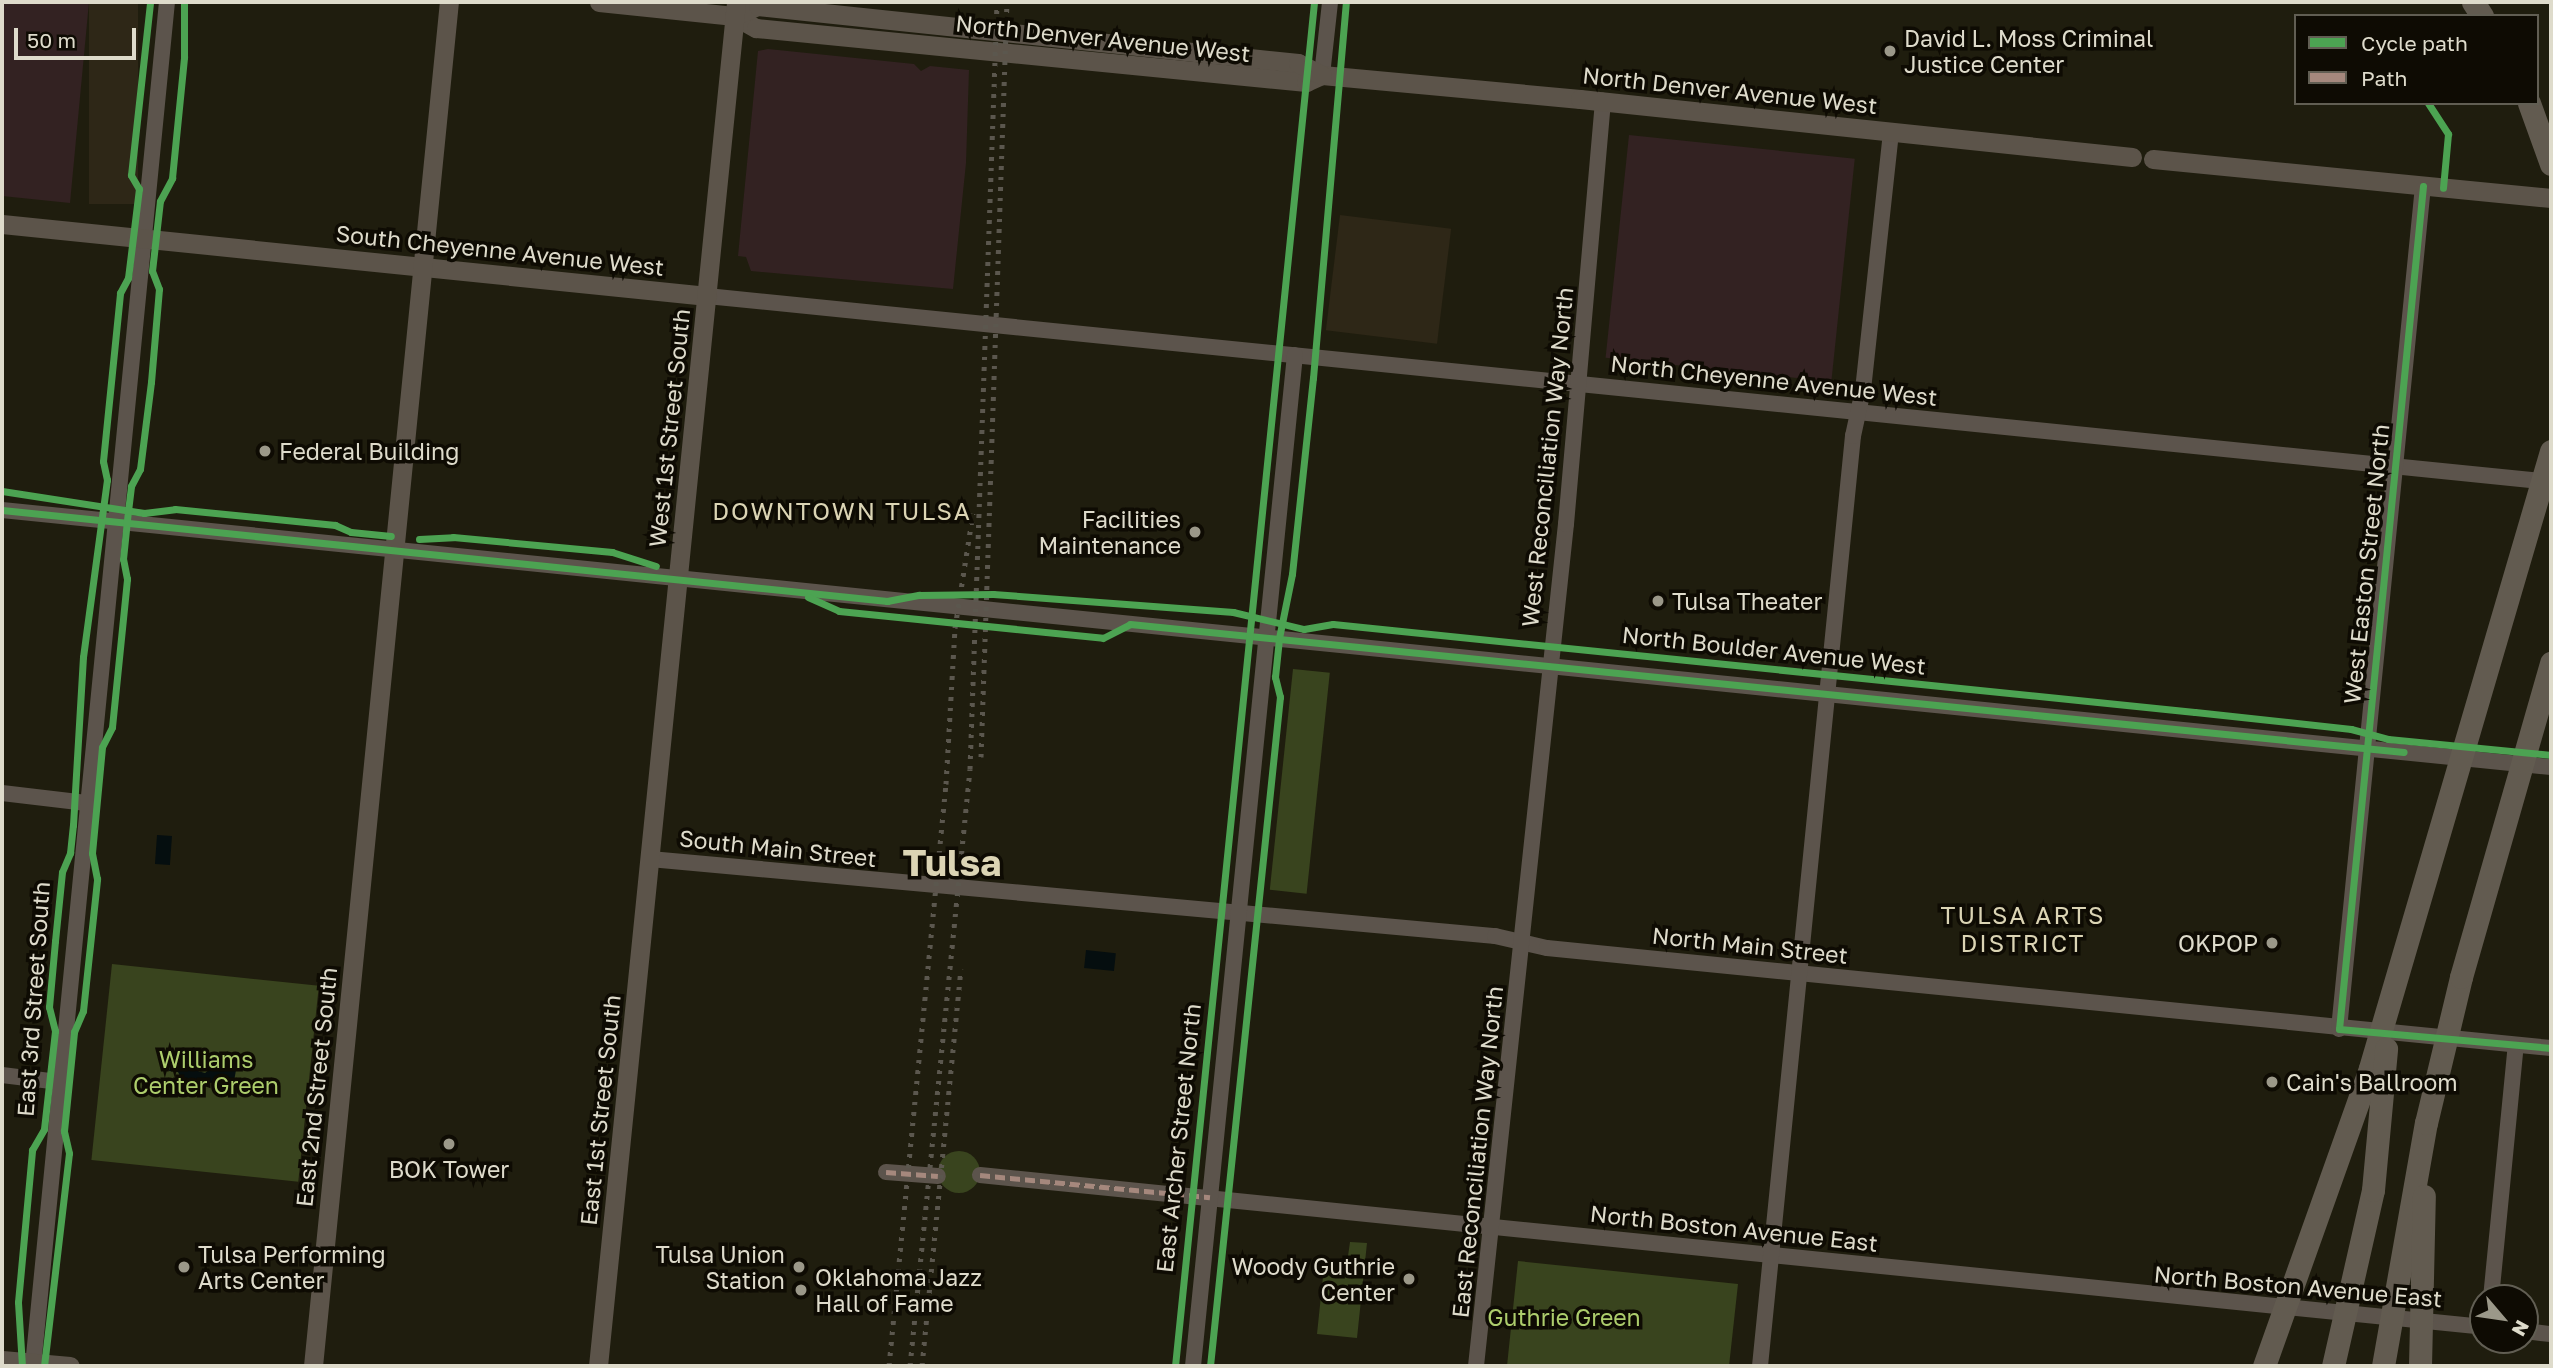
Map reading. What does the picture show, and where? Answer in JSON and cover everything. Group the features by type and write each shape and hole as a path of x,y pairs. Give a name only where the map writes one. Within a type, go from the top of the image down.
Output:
{"highway":[{"path":"2530,105 2551,164"},
{"path":"2333,1366 2342,1341 2355,1284 2373,1190 2377,1068 2389,1005 2551,452"},
{"path":"2383,1364 2426,1123 2461,977 2551,663"},
{"path":"2264,1366 2377,1068"},
{"path":"2420,1366 2426,1123"}],"main road":[{"name":"East 2nd Street South","path":"313,1366 397,549 449,2"},
{"path":"599,2 735,9"},
{"name":"North Denver Avenue West","path":"735,9 758,6 838,14 1298,63 1322,75 1603,101 2132,157"},
{"name":"North Denver Avenue West","path":"735,9 755,28 1306,82 1322,75"},
{"name":"West 1st Street South","path":"650,859 735,9"},
{"path":"2153,159 2551,198"},
{"name":"South Cheyenne Avenue West","path":"2,224 707,296"},
{"name":"East 1st Street South","path":"598,1366 650,859"},
{"path":"2,1360 70,1366"}],"street":[{"name":"East 3rd Street South","path":"33,1364 58,1082 146,237 167,2"},
{"path":"1322,75 1330,2"},
{"name":"West Reconciliation Way North","path":"1523,943 1549,666 1580,382 1603,101"},
{"path":"1760,1366 1796,973 1891,132"},
{"name":"West Easton Street North","path":"2339,1029 2423,186"},
{"name":"South Cheyenne Avenue West","path":"707,296 992,326"},
{"name":"North Cheyenne Avenue West","path":"992,326 1580,382 2551,482"},
{"name":"East Archer Street North","path":"1193,1366 1295,355"},
{"name":"North Boulder Avenue West","path":"2,510 2551,767"},
{"path":"2,793 86,803"},
{"name":"South Main Street","path":"650,859 944,887"},
{"name":"North Main Street","path":"944,887 1200,913 1495,936 1523,943 1796,973 2551,1048"},
{"name":"East Reconciliation Way North","path":"1476,1366 1523,943"},
{"path":"2492,1284 2516,1045"},
{"path":"2,1075 58,1082"},
{"path":"886,1171 938,1176"},
{"name":"North Boston Avenue East","path":"980,1175 2469,1326"}],"shaded area":[{"path":"2,2 89,2 70,203 2,196"},
{"path":"89,2 138,2 138,204 89,204"},
{"path":"768,49 914,64 921,71 930,66 969,70 966,163 953,289 751,271 746,257 738,256 758,51"},
{"path":"1629,135 1855,159 1831,382 1606,358"},
{"path":"1340,215 1451,229 1437,344 1326,330"},
{"path":"157,835 172,836 170,865 155,864"},
{"path":"1086,950 1116,953 1114,971 1084,968"},
{"path":"172,1055 190,1057 198,1071 205,1073 219,1062 230,1063 236,1070 232,1093 224,1093 216,1083 183,1082 178,1072 169,1071"}],"green space":[{"path":"1293,669 1330,673 1307,894 1270,890"},
{"name":"Williams Center Green","path":"112,964 319,986 298,1182 91,1160"},
{"path":"959,1151 974,1157 980,1172 974,1187 959,1193 944,1187 938,1172 944,1157"},
{"path":"1350,1242 1367,1243 1357,1338 1317,1334 1324,1267 1346,1270"},
{"name":"Guthrie Green","path":"1518,1261 1738,1284 1729,1366 1507,1366"}],"railway":[{"path":"910,1366 970,769 997,2"},
{"path":"981,757 1007,2"},
{"path":"889,1366 946,784 955,628 973,513"},
{"path":"922,1366 961,969"}],"marked path":[{"path":"886,1172 938,1176"},
{"path":"980,1175 1210,1197"}],"cycle path":[{"path":"22,1366 18,1302 32,1150 44,1129 55,1031 49,1007 55,941 62,872 70,853 73,825 83,657 107,480 103,461 120,293 128,278 139,189 131,175 150,2"},
{"path":"44,1366 69,1153 64,1131 74,1032 83,1011 97,879 92,853 102,747 112,727 127,579 123,559 128,511 131,486 140,469 151,382 159,289 152,271 160,201 172,178 184,57 184,2"},
{"path":"1175,1366 1314,2"},
{"path":"1210,1366 1280,697 1275,677 1279,638 1292,574 1313,378 1346,2"},
{"path":"2429,105 2448,134 2443,188"},
{"path":"2423,186 2339,1029 2551,1048"},
{"path":"2,491 144,513 175,509 335,525 351,532 391,536"},
{"path":"2,510 887,601 919,595 993,594 1233,612 1304,629 1333,624 2195,712 2351,729 2388,739 2551,755"},
{"path":"419,539 453,537 612,552 656,566"},
{"path":"808,597 839,611 1103,638 1130,624 2404,752"}],"place":[{"name":"David L. Moss Criminal Justice Center","path":"1890,51"},
{"name":"Federal Building","path":"265,451"},
{"name":"Facilities Maintenance","path":"1195,532"},
{"name":"Tulsa Theater","path":"1658,601"},
{"name":"OKPOP","path":"2272,943"},
{"name":"Cain's Ballroom","path":"2272,1082"},
{"name":"BOK Tower","path":"449,1144"},
{"name":"Tulsa Performing Arts Center","path":"184,1267"},
{"name":"Tulsa Union Station","path":"799,1267"},
{"name":"Woody Guthrie Center","path":"1409,1279"},
{"name":"Oklahoma Jazz Hall of Fame","path":"801,1290"}],"district":[{"name":"DOWNTOWN TULSA","path":"842,511"},
{"name":"Tulsa","path":"952,862"},
{"name":"TULSA ARTS DISTRICT","path":"2023,929"}]}
